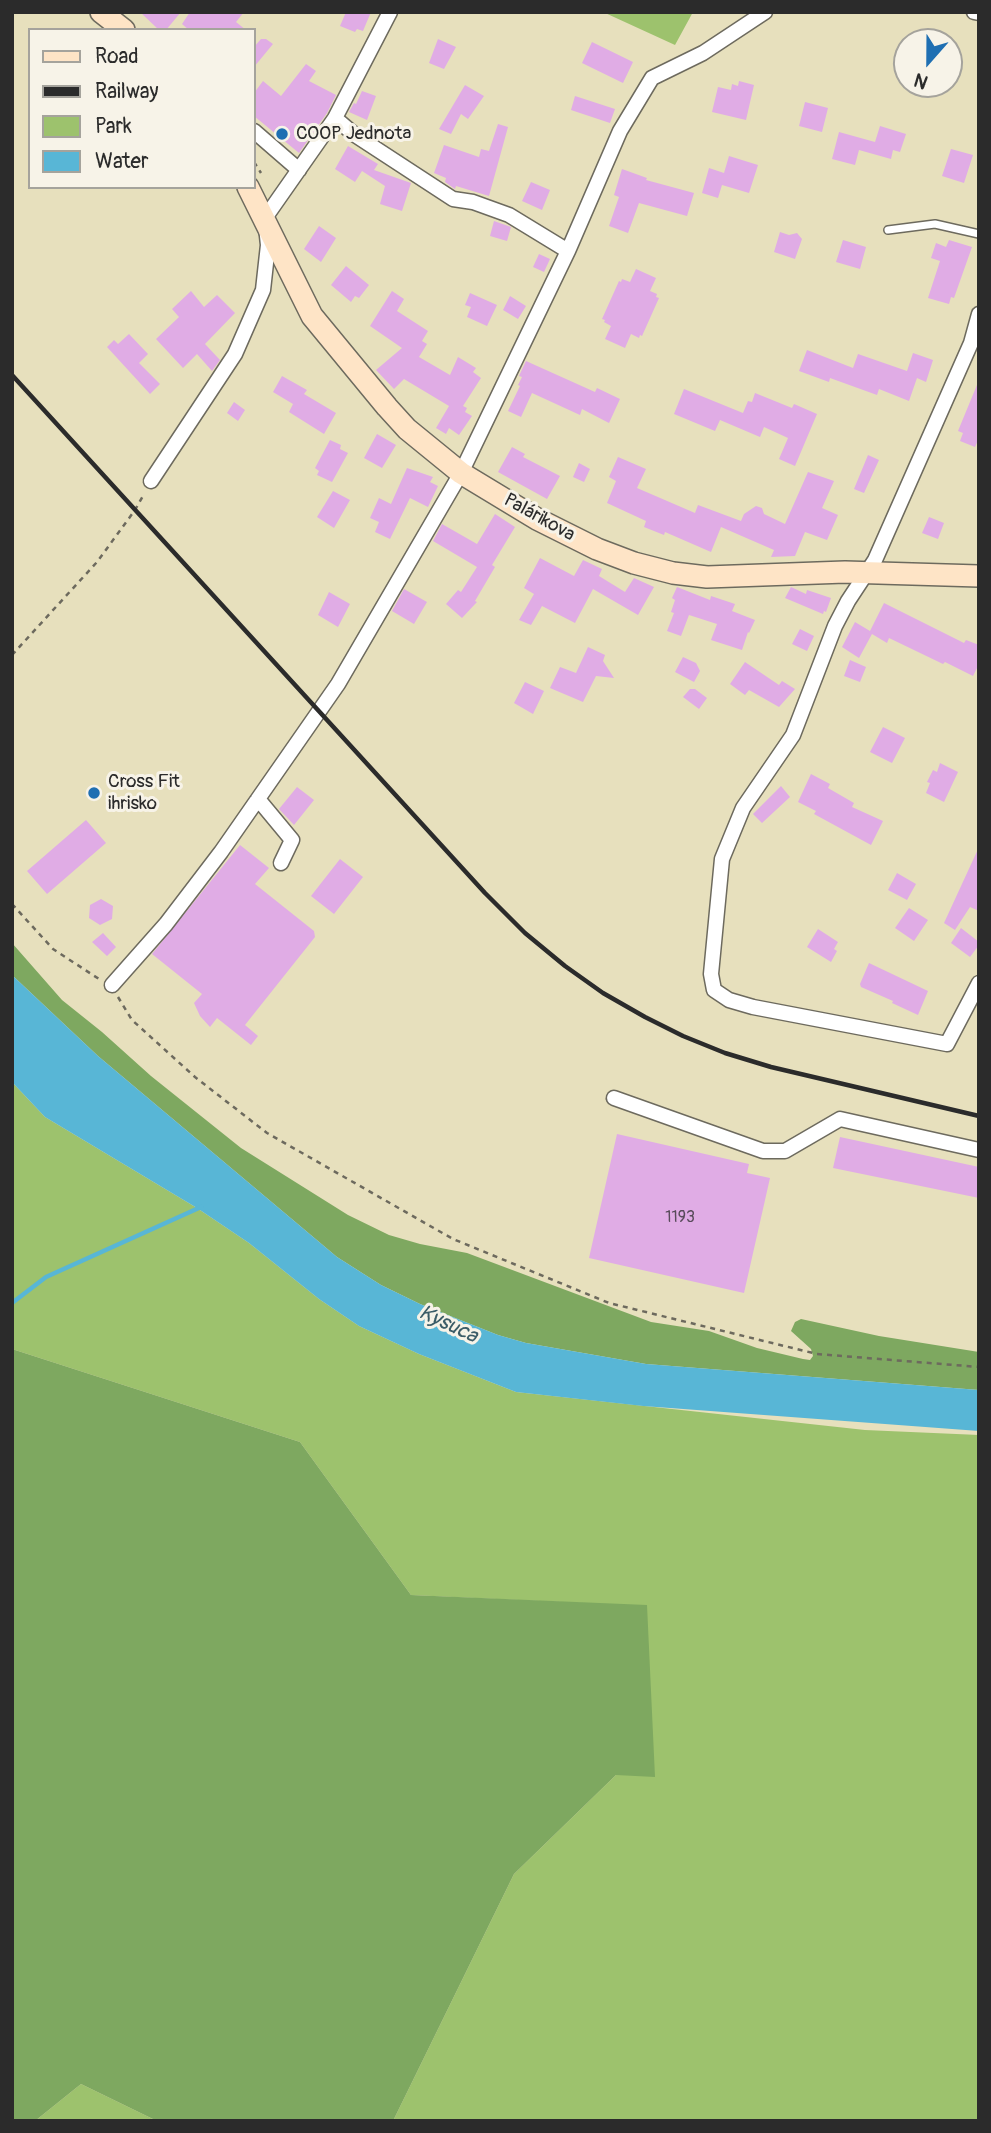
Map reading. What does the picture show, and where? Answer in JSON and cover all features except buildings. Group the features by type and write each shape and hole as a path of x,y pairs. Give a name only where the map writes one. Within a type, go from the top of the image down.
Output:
{"main road":[{"path":"102,12 122,28"},
{"name":"Palárikova","path":"249,189 312,316 407,429 461,473 537,519 597,549 634,563 673,573 707,577 845,572 979,576"}],"street":[{"path":"151,481 235,354 263,290 268,245 265,218 335,118 390,12"},
{"path":"111,985 166,924 329,699 461,473 568,251 620,131 652,78 703,53 765,12"},
{"path":"335,118 355,135 453,199 473,202 509,215 568,251"},
{"path":"256,133 299,170"},
{"path":"979,314 971,343 867,573 835,626 793,735 743,808 722,859 711,974 714,990 729,1000 753,1007 947,1044 974,1007 979,983"},
{"path":"258,799 292,840 281,863"},
{"path":"614,1098 763,1151 785,1151 840,1119 979,1150"}],"lane":[{"path":"888,230 934,224 979,234"}],"path":[{"path":"12,655 97,562 135,510 151,481"},
{"path":"12,904 53,949 95,978 111,985 132,1020 195,1077 267,1133 453,1239 609,1303 817,1354 979,1367"}],"green space":[{"path":"603,12 693,12 675,45"},
{"path":"12,943 62,1000 241,1148 348,1215 389,1235 467,1253 651,1322 709,1331 757,1348 803,1359 810,1360 813,1356 811,1349 791,1331 795,1322 801,1319 879,1336 979,1352 979,1390 646,1364 526,1343 498,1335 420,1304 381,1285 337,1257 98,1056 12,975"},
{"path":"12,1082 45,1117 197,1208 249,1243 319,1299 359,1326 419,1354 516,1392 865,1430 979,1435 979,2121 393,2121 514,1874 616,1775 647,1606 411,1595 300,1442 12,1349"},
{"path":"12,1349 300,1442 411,1595 647,1605 655,1777 616,1775 514,1874 393,2121 157,2121 81,2084 35,2121 12,2121"},
{"path":"81,2084 157,2121 35,2121"}],"water":[{"name":"Kysuca","path":"12,975 98,1056 337,1257 381,1285 420,1304 498,1335 526,1343 646,1364 979,1390 979,1431 643,1406 516,1392 419,1354 359,1326 319,1299 249,1243 197,1208 45,1117 12,1082"}],"waterway":[{"path":"12,1303 46,1277 201,1207"}],"railway":[{"path":"12,375 485,893 525,933 565,966 603,993 645,1017 725,1053 771,1067 979,1116"}],"place":[{"name":"COOP Jednota","path":"282,134"},
{"name":"Cross Fit ihrisko","path":"94,793"}]}
